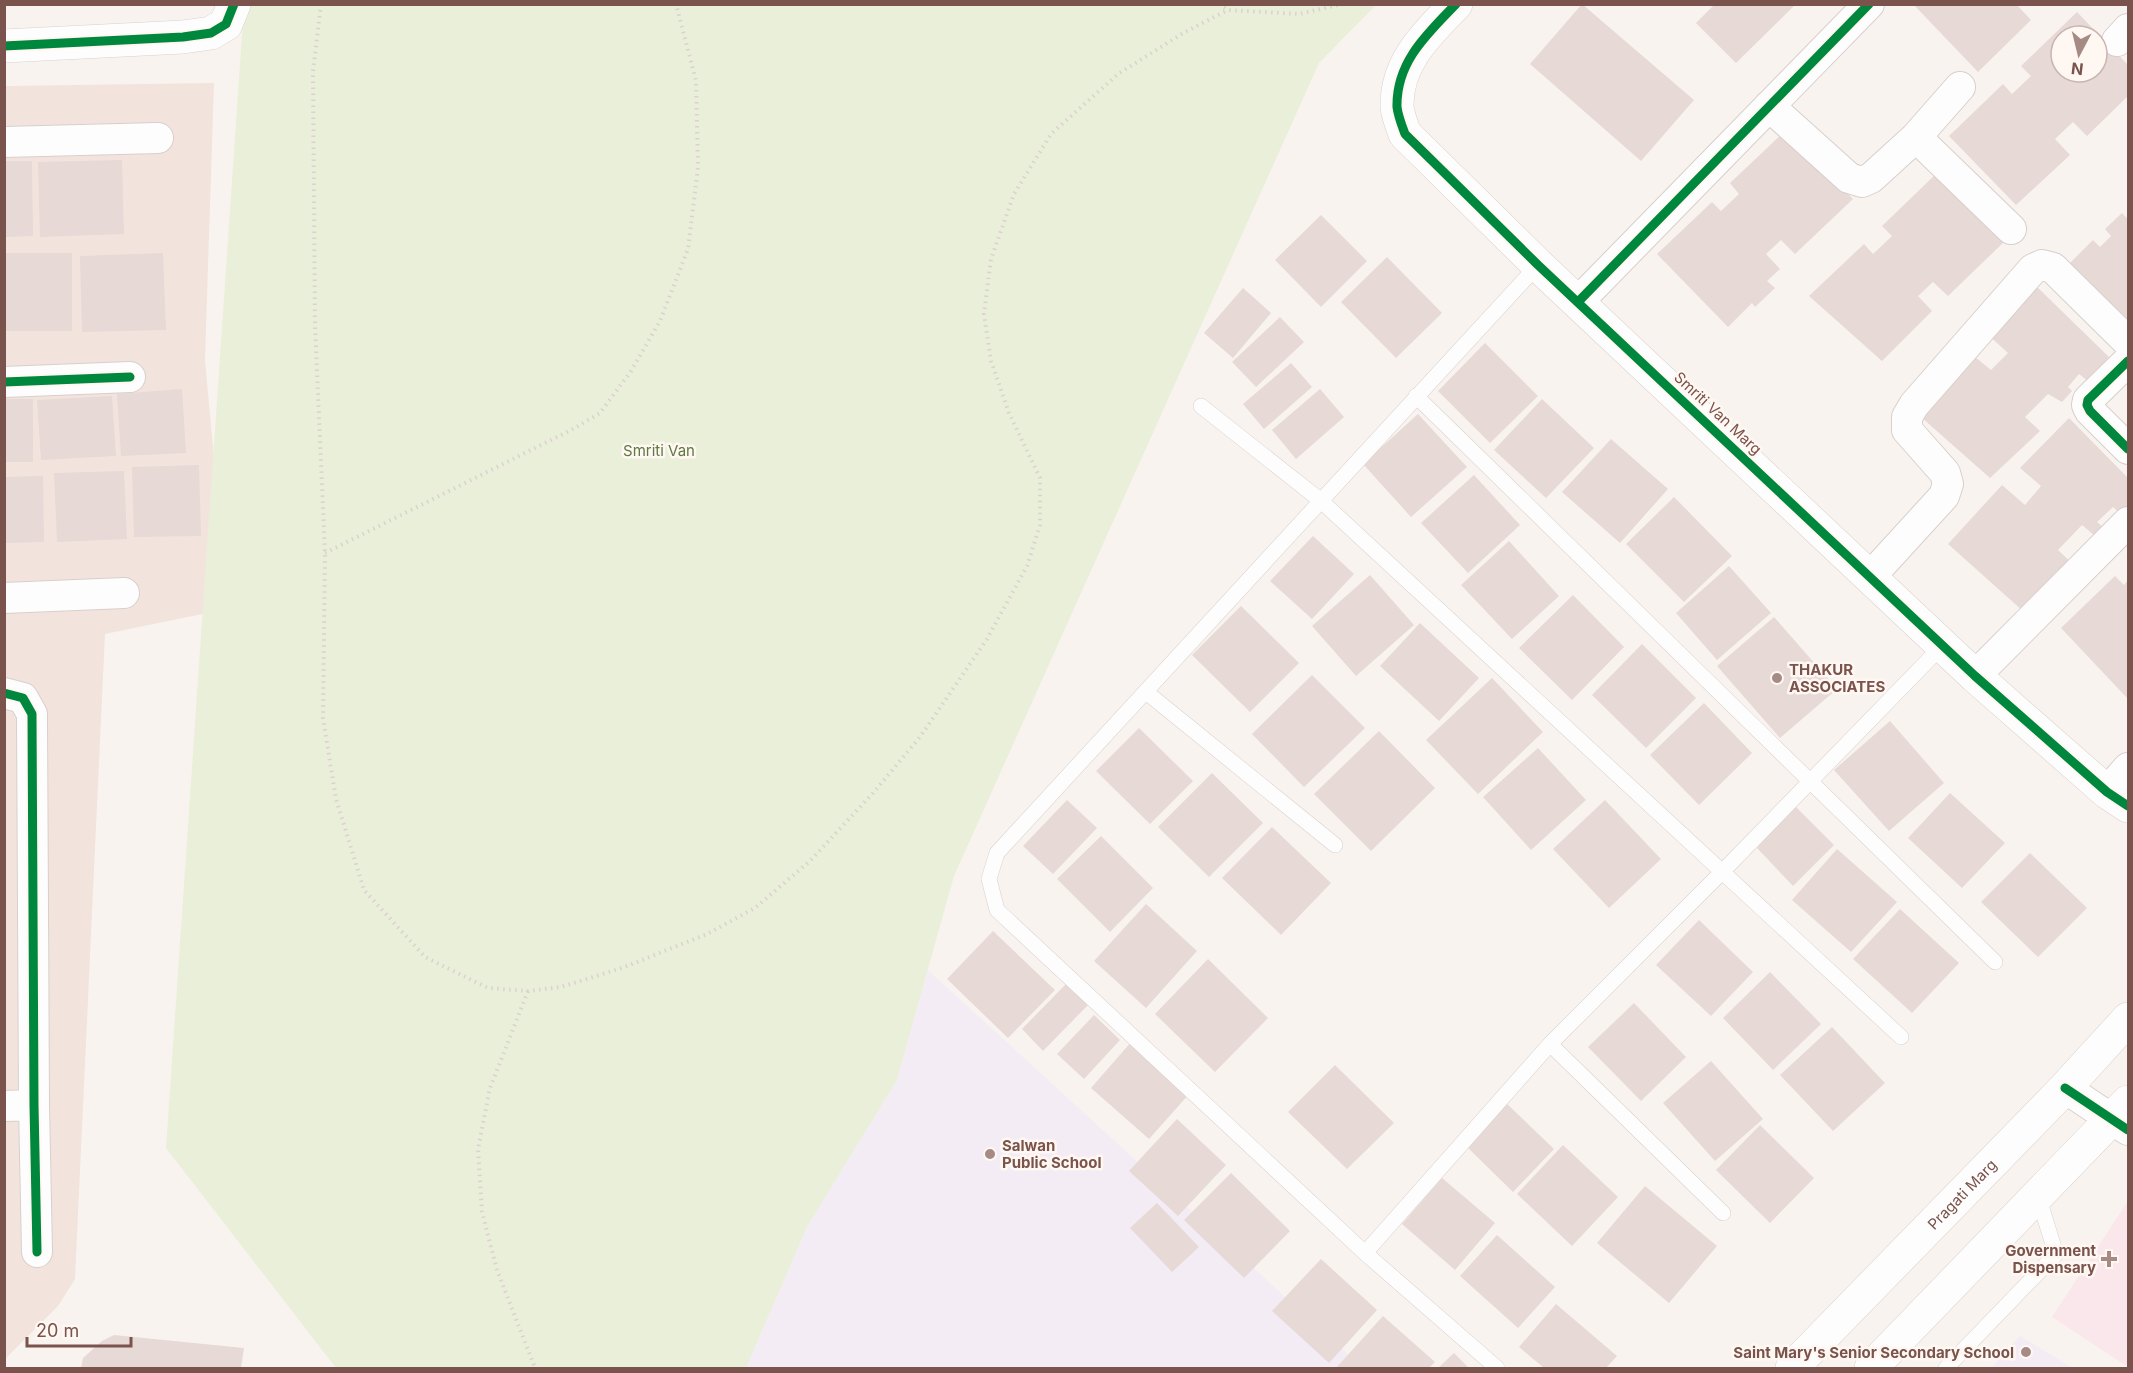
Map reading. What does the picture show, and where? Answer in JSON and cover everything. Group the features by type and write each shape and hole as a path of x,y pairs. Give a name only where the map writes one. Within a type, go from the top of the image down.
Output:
{"street":[{"path":"4,46 183,37 211,33 226,24 234,4"},
{"name":"Smriti Van Marg","path":"1456,4 1418,44 1407,62 1400,81 1397,108 1405,134 1538,265 1976,676 2121,789"},
{"path":"1578,302 1869,4"},
{"path":"1769,106 1850,178 1862,182 1871,178 1916,137 1960,87"},
{"path":"1916,137 2012,229"},
{"path":"4,142 158,138"},
{"path":"1870,577 1944,496 1947,484 1945,473 1907,429 1907,417 1914,405 2033,269 2042,265 2053,268 2128,342"},
{"path":"2128,361 2088,400 2087,405 2090,411 2128,449"},
{"path":"4,382 130,377"},
{"path":"1976,676 2128,522"},
{"path":"4,598 124,593"},
{"path":"4,693 23,698 32,714 37,1252"},
{"name":"Pragati Marg","path":"1792,1368 2065,1088 2128,1019"},
{"path":"1870,1368 2038,1196 2123,1117 2065,1088"},
{"path":"4,1106 34,1105"}],"lane":[{"path":"1497,1368 1365,1253 998,910 988,879 997,853 1538,265"},
{"path":"1416,396 1995,962"},
{"path":"1201,406 1320,500 1900,1037"},
{"path":"1365,1253 1550,1044 1722,872 1943,645"},
{"path":"1146,692 1335,845"},
{"path":"1550,1044 1723,1213"},
{"path":"1946,1368 2056,1254 2038,1196"}],"path":[{"path":"321,4 313,83 315,325 325,553 323,718 336,799 364,890 425,957 488,988 528,991 561,987 622,968 707,934 755,908 810,861 873,793 920,737 987,639 1027,566 1040,525 1040,478 1009,413 991,362 984,314 991,259 1014,194 1051,134 1118,74 1185,32 1228,10 1299,14 1343,4"},
{"path":"325,553 575,428 600,413 631,371 660,321 688,249 698,167 696,81 676,4"},
{"path":"1219,4 1228,10"},
{"path":"528,991 490,1088 478,1149 482,1212 494,1258 535,1368"}],"shaded area":[{"path":"214,83 205,360 226,588 217,611 105,634 75,1279 58,1306 5,1359 5,86"},
{"name":"Salwan Public School","path":"928,970 1363,1368 746,1368 807,1227 897,1080"},
{"name":"Government Dispensary","path":"2128,1201 2128,1367 2052,1317"},
{"name":"Saint Mary's Senior Secondary School","path":"2020,1336 2073,1368 1991,1368"}],"green space":[{"name":"Smriti Van","path":"244,5 1376,5 1319,63 954,876 897,1080 807,1227 746,1368 336,1368 166,1148"}],"building":[{"path":"1582,4 1694,100 1641,161 1530,64"},
{"path":"1715,4 1796,4 1736,63 1696,23"},
{"path":"1913,4 2016,4 2031,20 1978,72"},
{"path":"2077,12 2089,24 2065,24"},
{"path":"2049,39 2049,84 2109,84 2109,45 2128,65 2128,96 2087,136 2073,122 2055,139 2070,155 2016,205 1949,136 2003,84 2012,94 2031,76 2021,66"},
{"path":"1786,130 1853,199 1795,254 1781,240 1766,254 1780,269 1767,281 1775,288 1755,307 1752,303 1728,327 1657,254 1712,202 1721,211 1739,194 1730,183"},
{"path":"122,160 124,234 40,237 38,162"},
{"path":"5,161 32,161 33,236 5,237"},
{"path":"1938,172 2005,241 1948,296 1933,282 1918,296 1932,311 1882,361 1809,296 1864,244 1873,254 1892,236 1882,226"},
{"path":"2122,213 2128,219 2128,324 2070,263 2093,240 2100,247 2111,236 2105,229"},
{"path":"1321,215 1367,261 1321,307 1275,260"},
{"path":"4,253 72,253 72,331 4,331"},
{"path":"163,253 166,330 82,332 80,256"},
{"path":"1387,257 1442,313 1396,358 1341,302"},
{"path":"2035,285 2109,357 2088,381 2079,374 2068,387 2072,391 2062,402 2048,394 2025,417 2040,431 1990,478 1921,417 1975,357 1991,370 2008,353 1986,333"},
{"path":"1243,288 1271,313 1233,358 1204,333"},
{"path":"1280,317 1304,342 1256,387 1232,362"},
{"path":"1485,343 1538,396 1490,443 1438,391"},
{"path":"1291,363 1312,387 1264,429 1243,404"},
{"path":"182,389 186,453 121,456 117,394"},
{"path":"1320,389 1344,417 1296,459 1272,430"},
{"path":"112,396 116,456 41,460 37,400"},
{"path":"4,399 33,399 33,462 4,462"},
{"path":"1542,399 1594,448 1546,498 1494,450"},
{"path":"1418,414 1467,467 1411,517 1363,464"},
{"path":"2069,418 2128,478 2128,508 2122,515 2113,507 2097,522 2104,528 2095,536 2082,525 2058,550 2073,564 2023,611 1948,544 2002,485 2025,505 2041,486 2020,468"},
{"path":"1611,439 1668,489 1620,543 1562,492"},
{"path":"199,465 201,536 134,537 132,467"},
{"path":"124,471 127,539 57,542 54,473"},
{"path":"1474,475 1520,525 1468,573 1421,523"},
{"path":"43,476 44,542 4,543 4,477"},
{"path":"1674,497 1732,556 1684,602 1626,544"},
{"path":"1313,536 1354,574 1312,619 1270,581"},
{"path":"1509,541 1559,596 1512,639 1461,585"},
{"path":"1729,566 1771,613 1717,660 1676,613"},
{"path":"1370,575 1414,625 1356,676 1312,626"},
{"path":"2115,576 2124,585 2128,580 2128,699 2061,628"},
{"path":"1573,595 1624,647 1572,700 1519,648"},
{"path":"1241,606 1299,663 1250,712 1192,655"},
{"name":"THAKUR ASSOCIATES","path":"1774,617 1837,689 1780,738 1717,666"},
{"path":"1420,623 1479,678 1439,721 1380,666"},
{"path":"1642,644 1696,698 1646,748 1592,695"},
{"path":"1312,675 1365,728 1304,787 1252,734"},
{"path":"1492,678 1543,732 1478,794 1426,740"},
{"path":"1704,703 1752,753 1699,805 1650,755"},
{"path":"1890,721 1944,783 1889,831 1834,770"},
{"path":"1139,728 1193,781 1150,824 1096,771"},
{"path":"1379,731 1435,788 1371,851 1314,794"},
{"path":"1538,748 1586,800 1531,850 1483,797"},
{"path":"1212,773 1263,823 1209,877 1158,827"},
{"path":"1950,793 2005,843 1962,888 1908,838"},
{"path":"1067,800 1097,828 1053,874 1023,846"},
{"path":"1605,800 1661,859 1609,908 1553,849"},
{"path":"1794,805 1834,845 1793,886 1757,848"},
{"path":"1272,827 1331,883 1281,935 1222,878"},
{"path":"1101,836 1153,888 1110,932 1057,879"},
{"path":"1837,849 1897,902 1851,952 1792,900"},
{"path":"2030,853 2087,908 2038,957 1981,902"},
{"path":"1146,904 1197,951 1146,1008 1094,961"},
{"path":"1900,909 1959,963 1912,1013 1853,959"},
{"path":"1699,920 1753,972 1711,1016 1656,965"},
{"path":"993,931 1055,990 1008,1038 947,979"},
{"path":"1208,959 1268,1018 1215,1072 1155,1014"},
{"path":"1770,972 1821,1024 1773,1070 1723,1018"},
{"path":"1066,984 1088,1005 1043,1051 1022,1029"},
{"path":"1634,1003 1686,1057 1641,1101 1588,1047"},
{"path":"1094,1015 1120,1040 1084,1079 1057,1054"},
{"path":"1832,1027 1885,1083 1833,1131 1780,1075"},
{"path":"1132,1041 1190,1093 1149,1139 1091,1088"},
{"path":"1711,1061 1763,1119 1715,1161 1663,1103"},
{"path":"1335,1065 1394,1123 1347,1169 1288,1112"},
{"path":"1504,1101 1554,1149 1513,1192 1464,1144"},
{"path":"1177,1119 1226,1165 1178,1216 1129,1171"},
{"path":"1760,1125 1814,1178 1770,1223 1716,1170"},
{"path":"1563,1145 1618,1197 1572,1246 1517,1194"},
{"path":"1231,1173 1290,1231 1244,1278 1184,1220"},
{"path":"1442,1178 1495,1223 1455,1270 1402,1224"},
{"path":"1645,1186 1717,1246 1669,1303 1597,1243"},
{"path":"1157,1203 1199,1247 1172,1272 1130,1228"},
{"path":"1497,1235 1555,1287 1518,1328 1460,1276"},
{"path":"1321,1259 1377,1310 1329,1363 1272,1311"},
{"path":"1556,1304 1617,1356 1606,1368 1544,1368 1519,1347"},
{"path":"1383,1316 1435,1362 1429,1368 1336,1368"},
{"path":"114,1335 244,1348 241,1368 81,1368 83,1358 102,1341"},
{"path":"1454,1353 1469,1368 1438,1368"}],"cycle path":[{"path":"4,46 183,37 211,33 226,24 234,4"},
{"path":"1456,4 1424,38 1402,76 1397,107 1405,134 1538,265 1975,676 2107,792 2128,806"},
{"path":"1578,302 1869,4"},
{"path":"2128,361 2088,400 2087,405 2090,411 2128,449"},
{"path":"4,382 130,377"},
{"path":"4,693 23,698 32,714 37,1252"},
{"path":"2065,1088 2128,1130"}],"place":[{"name":"THAKUR ASSOCIATES","path":"1777,678"},
{"name":"Salwan Public School","path":"990,1154"},
{"name":"Government Dispensary","path":"2109,1259"},
{"name":"Saint Mary's Senior Secondary School","path":"2026,1352"}]}
